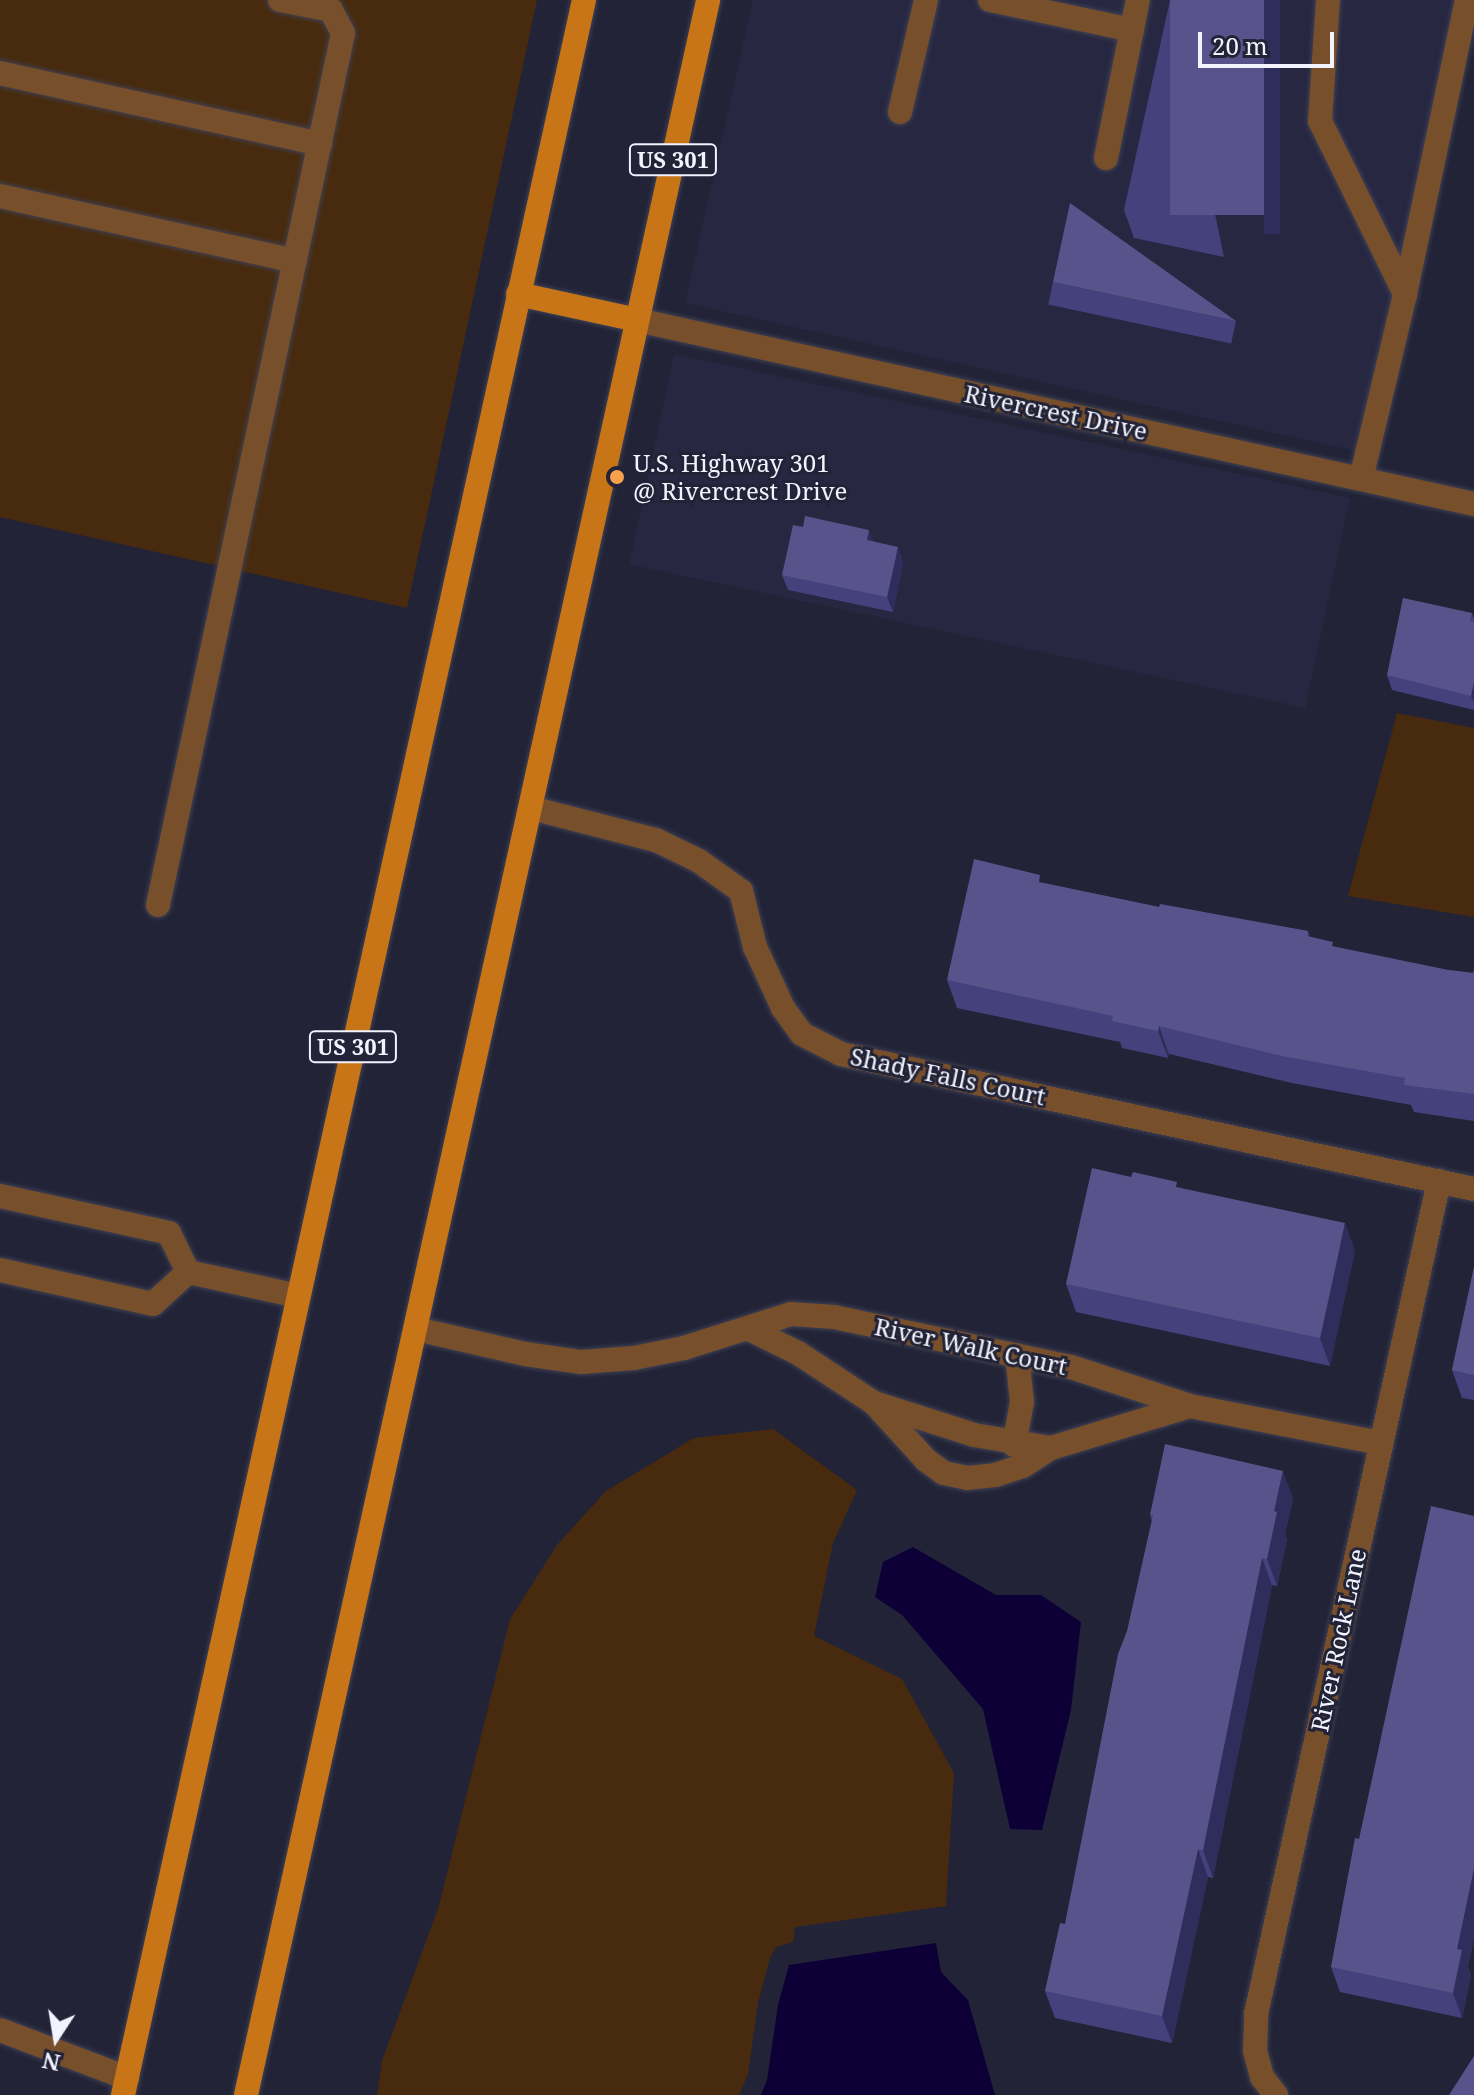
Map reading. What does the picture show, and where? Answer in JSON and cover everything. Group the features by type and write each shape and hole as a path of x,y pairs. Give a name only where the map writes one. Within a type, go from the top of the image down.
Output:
{"main road":[{"name":"US 301","path":"125,2087 584,0"},
{"name":"US 301","path":"246,2095 708,0"},
{"path":"518,294 637,320"}],"street":[{"path":"158,905 343,33 331,10 280,0"},
{"path":"900,112 926,0"},
{"path":"990,0 1132,30"},
{"path":"1106,158 1138,0"},
{"path":"1328,0 1320,121 1405,294"},
{"path":"1361,479 1405,294 1467,0"},
{"path":"0,73 320,144"},
{"path":"0,196 295,261"},
{"name":"Rivercrest Drive","path":"637,320 1474,504"},
{"name":"Shady Falls Court","path":"531,808 656,840 699,861 741,891 755,947 783,1008 802,1034 841,1054 1474,1189"},
{"name":"River Rock Lane","path":"1276,2095 1262,2077 1255,2051 1256,2014 1439,1181"},
{"path":"0,1196 169,1233 188,1272"},
{"path":"0,1270 153,1304 188,1272"},
{"path":"188,1272 298,1296"},
{"name":"River Walk Court","path":"416,1329 525,1354 581,1362 634,1358 749,1329 791,1314 834,1317 1071,1367 1190,1406 1381,1443"},
{"name":"River Walk Court","path":"749,1329 798,1353 874,1403 909,1444 944,1473 967,1478 995,1475 1023,1466 1051,1448 1190,1406"},
{"path":"1014,1445 1022,1402 1017,1355"},
{"name":"River Walk Court","path":"874,1403 1014,1445 1051,1448"},
{"path":"0,2030 125,2087"}],"shaded area":[{"path":"0,0 537,0 407,608 0,517"},
{"path":"753,0 1466,0 1361,452 685,303"},
{"path":"674,354 1350,498 1305,708 629,564"},
{"path":"1397,713 1474,728 1474,917 1348,896"},
{"path":"773,1429 857,1490 833,1543 814,1636 902,1679 954,1773 946,1906 795,1927 793,1942 776,1947 770,1958 758,2003 748,2074 739,2095 377,2095 382,2061 439,1906 510,1619 557,1545 606,1491 694,1438"},
{"path":"913,1547 996,1595 1041,1595 1081,1622 1071,1710 1042,1830 1010,1829 983,1709 902,1615 875,1597 883,1562"},
{"path":"936,1943 941,1972 968,2000 995,2095 761,2095 767,2080 778,2005 789,1965"}],"building":[{"path":"1170,0 1264,0 1264,215 1170,215"},
{"path":"1070,203 1236,321 1053,282"},
{"path":"805,516 869,530 867,540 898,547 887,597 782,575 793,525 803,527"},
{"path":"1403,598 1472,613 1474,682 1471,696 1387,675"},
{"path":"974,859 1040,875 1039,882 1159,907 1160,904 1308,931 1307,936 1333,942 1332,946 1448,970 1473,973 1474,970 1474,1094 1404,1085 1405,1078 1282,1056 1159,1026 1158,1031 1112,1021 1113,1016 947,980"},
{"path":"1092,1168 1131,1177 1133,1172 1177,1182 1176,1187 1345,1223 1320,1338 1066,1284"},
{"path":"1474,1267 1474,1375 1452,1370"},
{"path":"1165,1444 1283,1471 1274,1511 1277,1512 1267,1559 1262,1558 1203,1850 1198,1849 1162,2016 1045,1991 1060,1923 1065,1924 1118,1654 1127,1631 1153,1515 1150,1515"},
{"path":"1431,1506 1474,1516 1474,1868 1457,1949 1462,1950 1453,1993 1331,1967 1355,1838 1359,1839"},
{"path":"1474,2056 1474,2095 1449,2095"}],"place":[{"name":"U.S. Highway 301 @ Rivercrest Drive","path":"617,477"}]}
